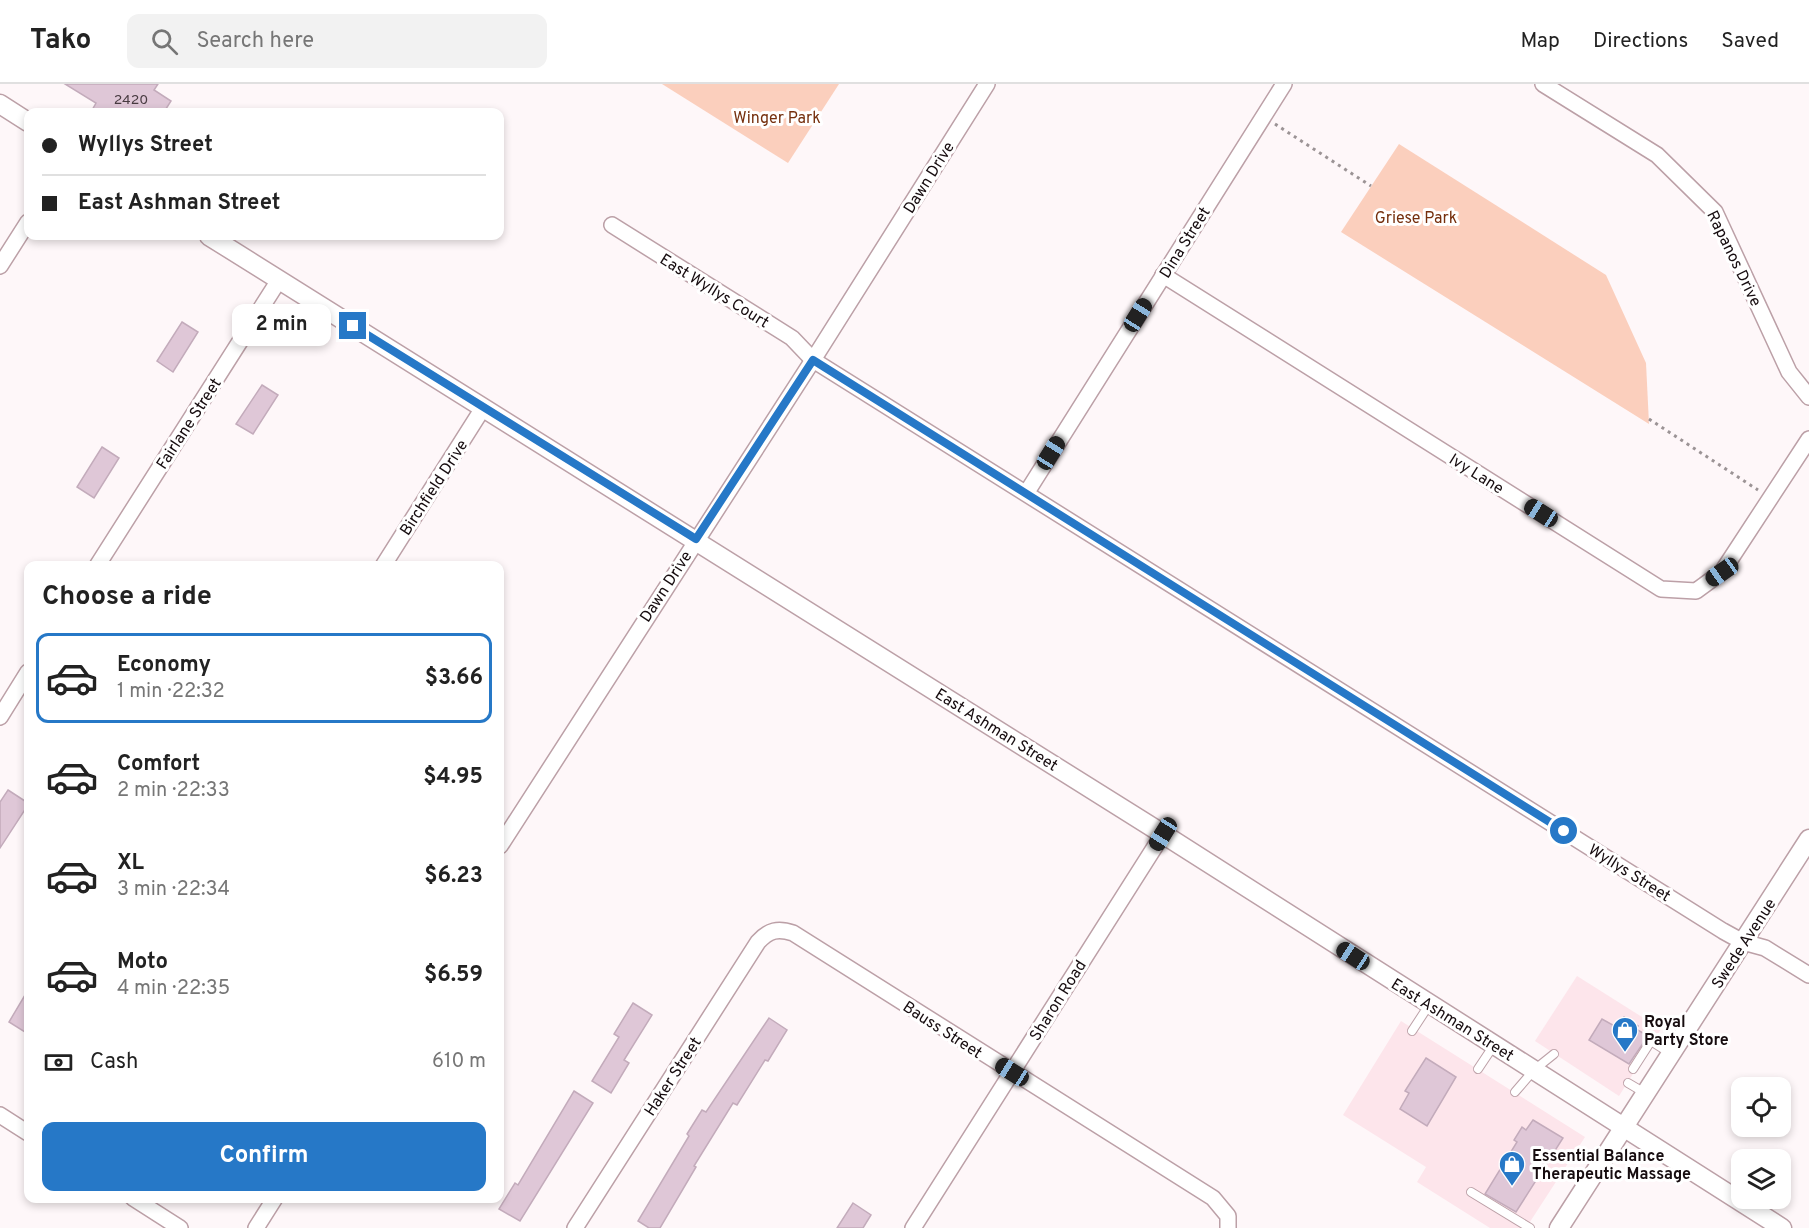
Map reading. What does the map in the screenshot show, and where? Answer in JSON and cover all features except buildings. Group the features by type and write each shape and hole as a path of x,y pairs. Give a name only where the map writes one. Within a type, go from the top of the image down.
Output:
{"street":[{"name":"Dawn Drive","path":"504,840 813,360 987,84"},
{"name":"Dina Street","path":"1027,492 1284,84"},
{"name":"Rapanos Drive","path":"1543,84 1657,155 1715,212 1789,372 1809,397"},
{"path":"0,104 24,119"},
{"name":"East Wyllys Court","path":"612,225 792,339 813,360"},
{"path":"0,267 24,228"},
{"name":"East Ashman Street","path":"215,240 696,539 1782,1228"},
{"name":"Ivy Lane","path":"1163,275 1660,589 1696,591 1722,572 1809,439"},
{"name":"Fairlane Street","path":"100,561 279,280"},
{"name":"Wyllys Street","path":"813,360 1743,942 1766,948 1809,975"},
{"name":"Birchfield Drive","path":"385,561 483,408"},
{"path":"0,717 24,678"},
{"name":"Sharon Road","path":"913,1228 1163,834"},
{"name":"Swede Avenue","path":"1559,1228 1809,839"},
{"name":"Bauss Street","path":"775,930 793,933 1213,1198 1228,1216 1228,1228"},
{"name":"Haker Street","path":"575,1228 758,942 765,934 775,930"},
{"path":"0,1115 24,1125"},
{"path":"141,1203 180,1228"},
{"path":"256,1228 272,1203"}],"lane":[{"path":"1412,1031 1429,1004"},
{"path":"1633,1069 1651,1041 1671,1054"},
{"path":"1478,1069 1494,1045"},
{"path":"1515,1092 1534,1070 1554,1054"},
{"path":"1628,1083 1645,1094"},
{"path":"1471,1192 1530,1228"}],"path":[{"path":"1263,117 1371,186"},
{"path":"1649,418 1770,498"}],"shaded area":[{"path":"1577,976 1661,1029 1619,1096 1535,1041"},
{"path":"1401,1021 1585,1137 1526,1228 1490,1228 1417,1182 1426,1167 1343,1115"}],"green space":[{"name":"Winger Park","path":"662,84 839,84 788,163"},
{"name":"Griese Park","path":"1399,144 1606,275 1646,363 1649,424 1341,232"}],"place":[{"name":"Royal Party Store","path":"1625,1053"},
{"name":"Essential Balance Therapeutic Massage","path":"1512,1187"}],"route":[{"path":"353,326 696,539 813,360 1027,492 1564,831"}]}
